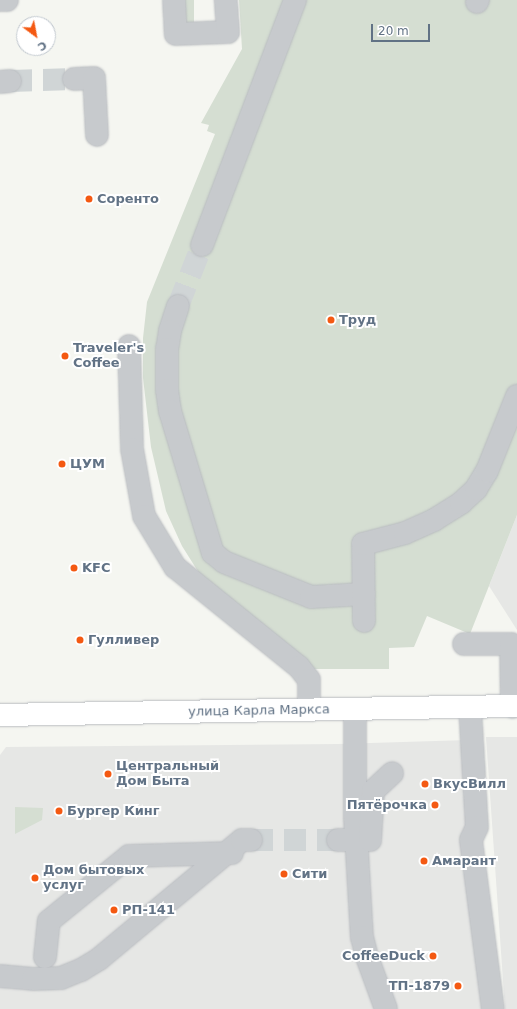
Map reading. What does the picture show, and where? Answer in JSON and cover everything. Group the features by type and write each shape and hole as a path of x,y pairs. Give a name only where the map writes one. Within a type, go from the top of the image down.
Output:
{"main road":[{"name":"улица Карла Маркса","path":"0,716 515,707"}],"lane":[{"path":"0,0 7,0"},
{"path":"174,0 176,34 228,32 226,0"},
{"path":"202,244 295,0"},
{"path":"74,79 94,78 97,135"},
{"path":"178,306 170,332 167,349 167,390 170,411 213,553 224,562 311,597 364,594"},
{"path":"129,346 132,449 144,516 175,567 299,667 309,680 309,710"},
{"path":"364,621 364,544 405,533 434,520 461,503 476,489 487,471 517,396"},
{"path":"464,644 511,644 515,707"},
{"path":"470,707 478,827 471,840 493,1009"},
{"path":"355,709 347,847 366,957 386,1009"},
{"path":"347,847 370,840 372,791 392,773"},
{"path":"0,976 33,979 61,978 81,970 99,959 242,840 251,847"},
{"path":"45,957 49,920 129,856 226,853"}],"shaded area":[{"path":"178,0 194,0 194,27 185,22"},
{"name":"Труд","path":"239,0 517,0 517,515 470,634 427,616 414,647 389,648 389,669 313,669 204,581 182,546 166,511 151,447 143,378 143,338 147,302 215,134 207,131 209,125 201,123 242,49"},
{"path":"517,515 517,630 489,586"},
{"path":"486,737 517,737 517,1009 505,1009"},
{"path":"468,740 488,1009 0,1009 0,755 6,747 338,744"},
{"path":"15,807 43,808 42,820 15,834"}],"tunnel":[{"path":"10,81 74,79"},
{"path":"178,306 202,245"},
{"path":"251,840 338,840"}],"place":[{"name":"Соренто","path":"89,199"},
{"name":"Труд","path":"331,320"},
{"name":"Traveler's Coffee","path":"65,356"},
{"name":"ЦУМ","path":"62,464"},
{"name":"KFC","path":"74,568"},
{"name":"Гулливер","path":"80,640"},
{"name":"Центральный Дом Быта","path":"108,774"},
{"name":"ВкусВилл","path":"425,784"},
{"name":"Пятёрочка","path":"435,805"},
{"name":"Бургер Кинг","path":"59,811"},
{"name":"Амарант","path":"424,861"},
{"name":"Сити","path":"284,874"},
{"name":"Дом бытовых услуг","path":"35,878"},
{"name":"РП-141","path":"114,910"},
{"name":"CoffeeDuck","path":"433,956"},
{"name":"ТП-1879","path":"458,986"}]}
